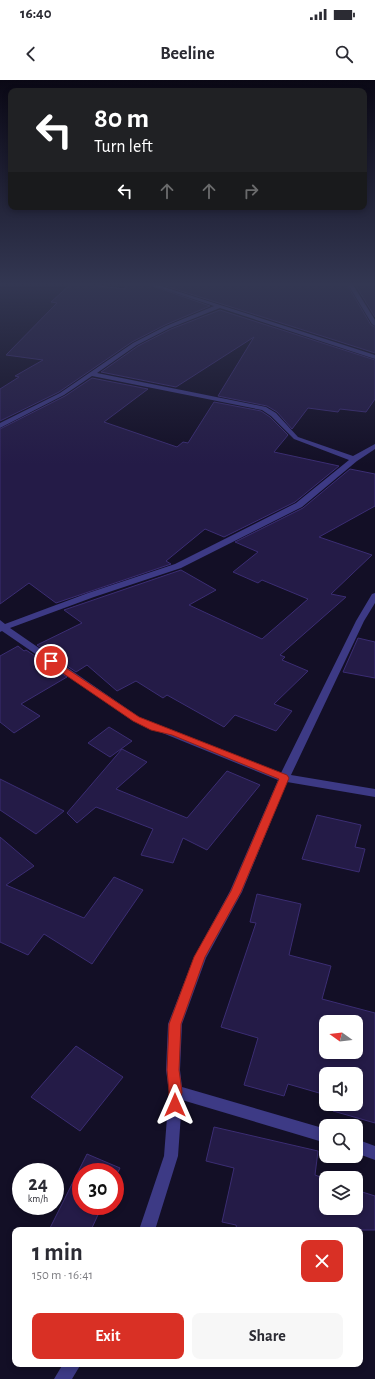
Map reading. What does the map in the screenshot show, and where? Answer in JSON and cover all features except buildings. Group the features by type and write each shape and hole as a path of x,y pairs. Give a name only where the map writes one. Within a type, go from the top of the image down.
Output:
{"street":[{"path":"0,426 62,394 136,344"},
{"path":"334,344 375,357"},
{"path":"92,374 264,408 274,413 288,432 296,438 354,459"},
{"path":"1,627 178,566 299,505 354,459 375,446"},
{"path":"148,1227 171,1156 176,1092 173,1070 175,1024 200,957 236,892 284,778 360,621 375,596"},
{"path":"1,627 136,719 154,728 174,733 284,778 375,792"},
{"path":"176,1092 319,1134"},
{"path":"363,1149 375,1153"},
{"path":"62,1379 71,1367"}],"route":[{"path":"51,661 136,719 154,728 174,733 284,778 236,892 200,957 175,1024 173,1070 176,1092 175,1105"}]}
